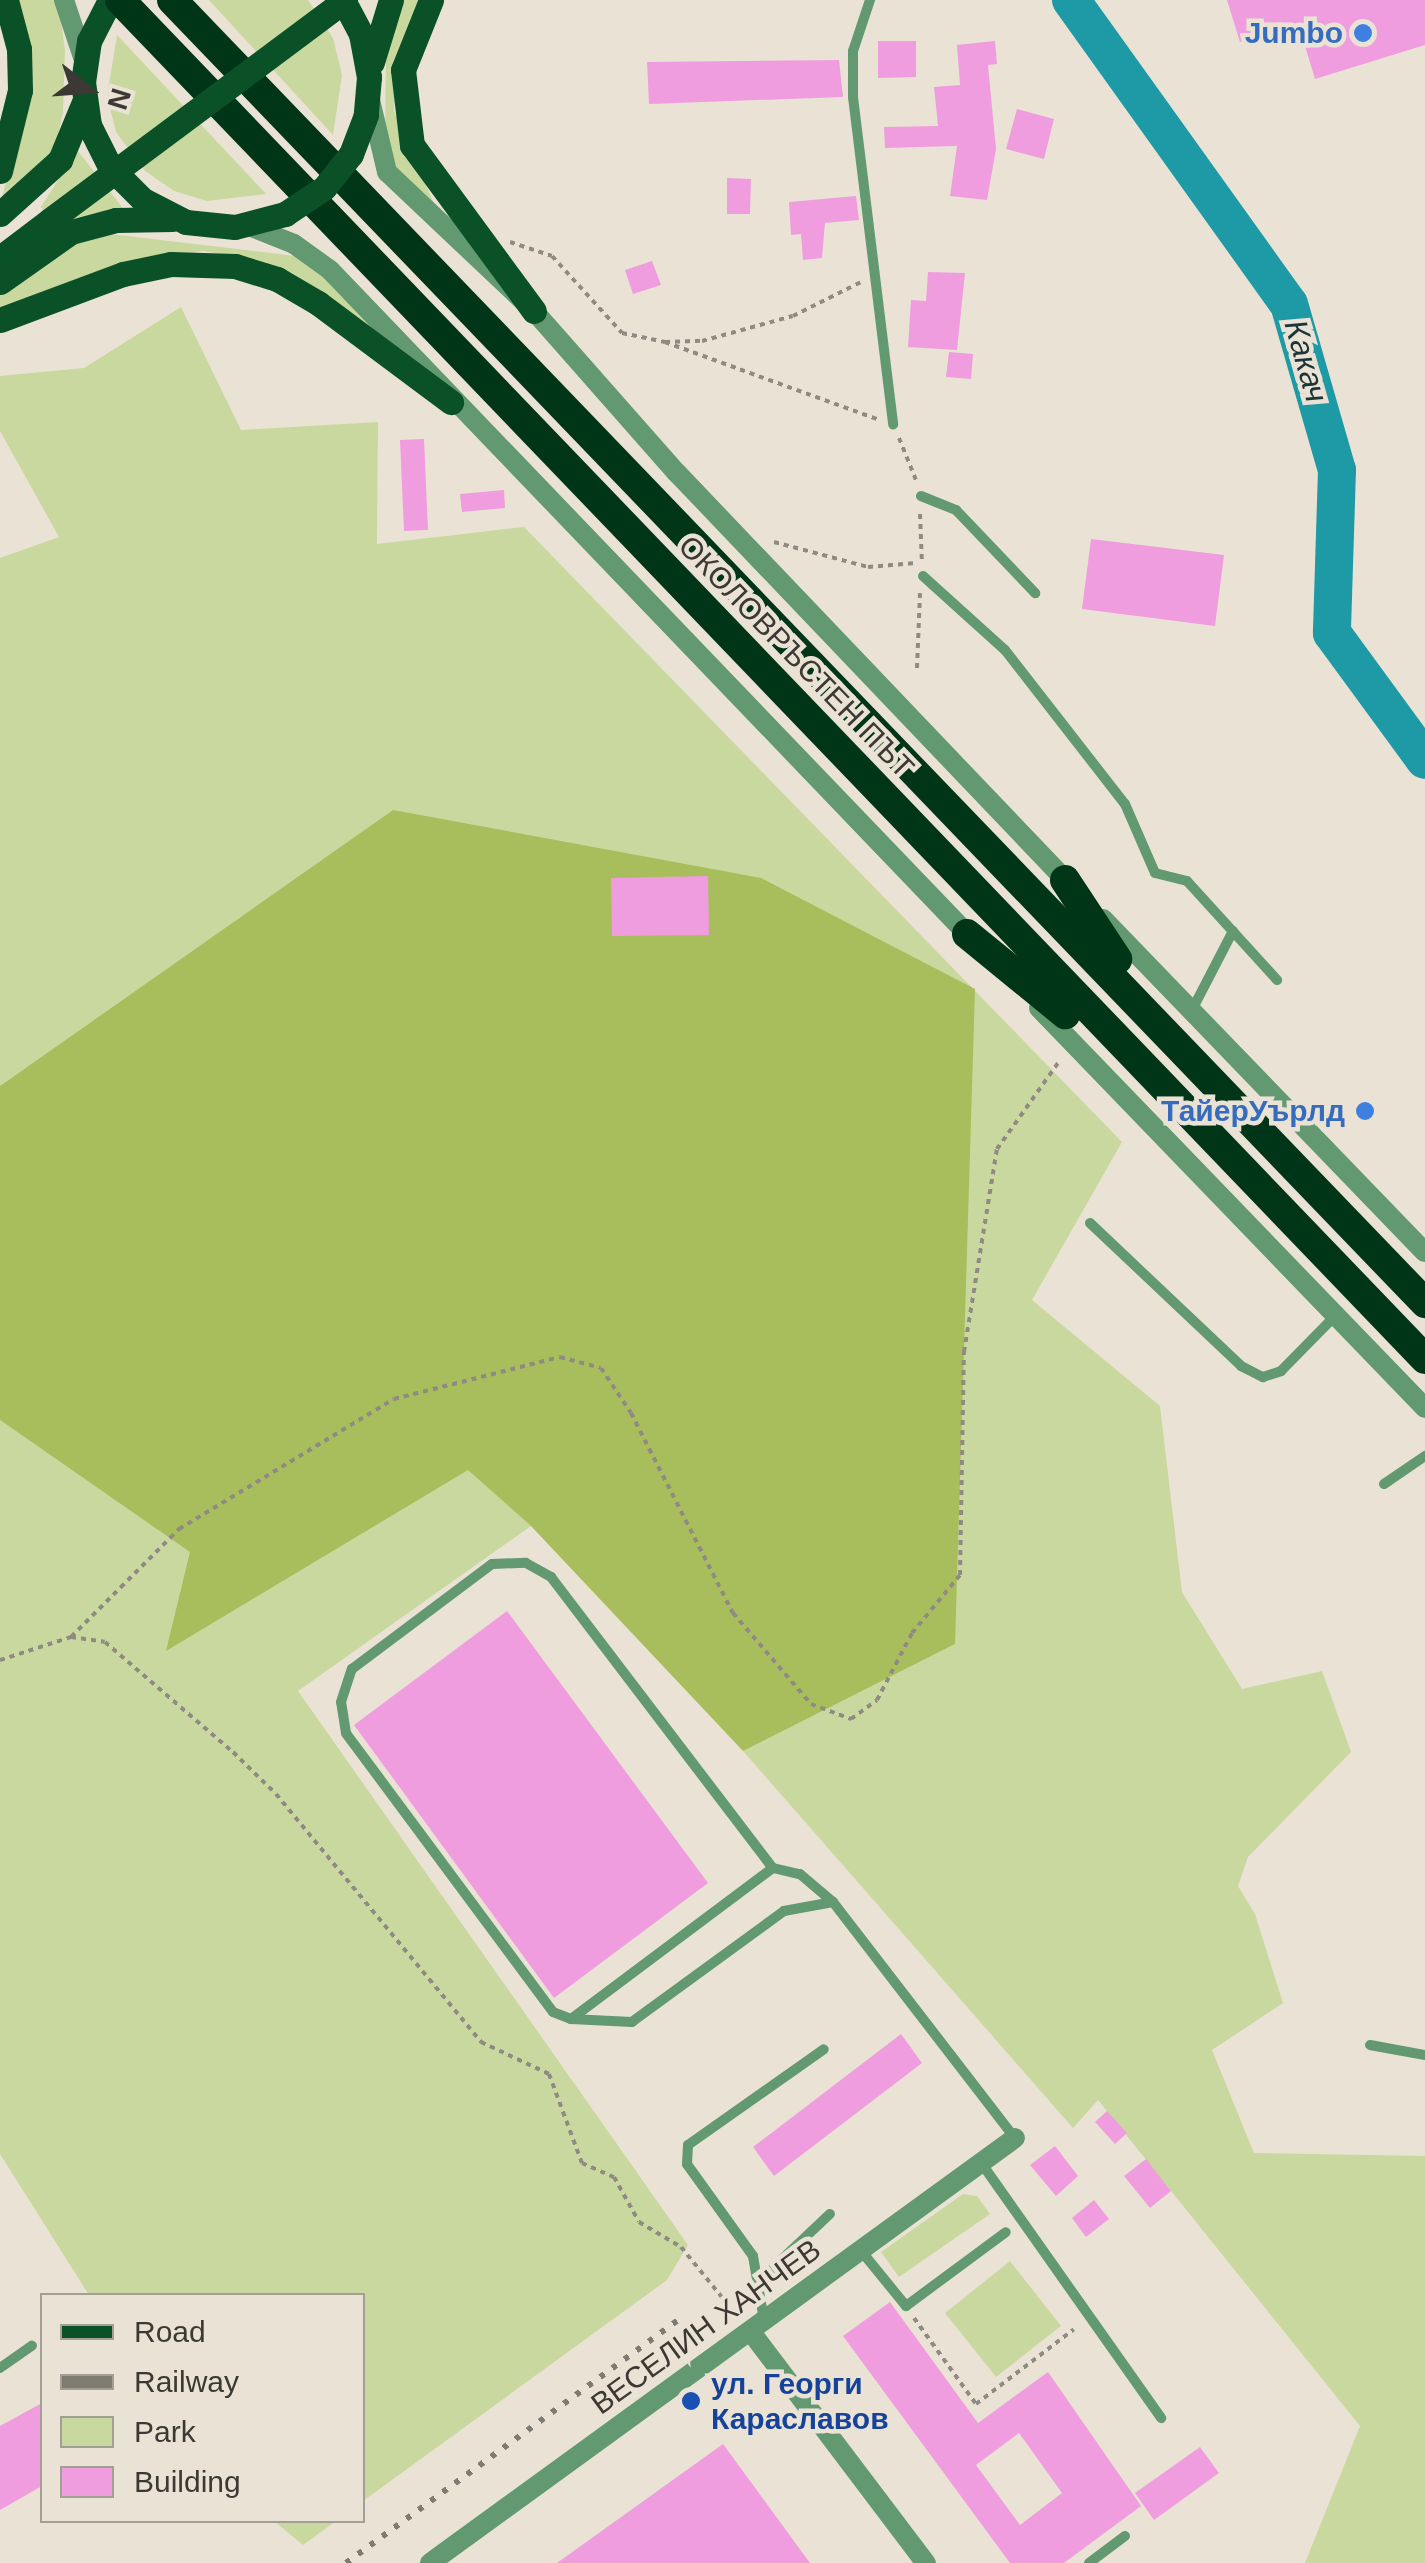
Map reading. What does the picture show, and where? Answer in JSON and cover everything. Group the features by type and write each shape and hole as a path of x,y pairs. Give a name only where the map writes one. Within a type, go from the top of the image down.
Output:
{"highway":[{"name":"ОКОЛОВРЪСТЕН ПЪТ","path":"172,0 1110,971 1174,1045 1425,1303"},
{"name":"ОКОЛОВРЪСТЕН ПЪТ","path":"110,5 1425,1360"},
{"path":"1065,880 1174,1045"},
{"path":"967,934 1206,1131"}],"main road":[{"path":"0,171 20,90 19,50 6,0"},
{"path":"0,258 344,0 361,34 369,86"},
{"path":"0,282 71,232 116,220 176,218 248,226 286,214 324,188 351,154 391,0"},
{"path":"431,0 402,70 412,145 534,312"},
{"path":"0,214 60,160 84,102 85,62 110,5"},
{"path":"84,102 110,167 143,200 176,218"},
{"path":"0,320 123,274 171,264 235,266 277,278 318,303 451,402"}],"street":[{"path":"64,0 85,62"},
{"path":"369,86 387,172 534,312 678,472 1425,1252"},
{"path":"248,226 317,258 451,402 1425,1408"},
{"name":"ВЕСЕЛИН ХАНЧЕВ","path":"430,2563 1015,2138"},
{"path":"758,2327 926,2563"}],"lane":[{"path":"870,0 852,51 893,425"},
{"path":"921,496 956,510 1035,592"},
{"path":"924,576 1017,665 1125,804 1156,872 1187,881 1277,980"},
{"path":"1192,1010 1232,931"},
{"path":"1090,1223 1241,1366 1263,1377 1281,1371 1335,1315"},
{"path":"1384,1484 1425,1456"},
{"path":"834,1902 784,1910 632,2022 571,2019 553,2012 346,1733 341,1702 352,1669 492,1564 526,1563 551,1577 773,1868 800,1874 834,1902 1015,2138"},
{"path":"571,2019 773,1868"},
{"path":"1370,2045 1425,2055"},
{"path":"758,2327 754,2256 687,2164 688,2146 824,2049"},
{"path":"982,2164 1161,2418"},
{"path":"758,2282 830,2214"},
{"path":"862,2252 906,2306 1006,2232"},
{"path":"0,2368 32,2346"},
{"path":"1089,2563 1125,2536"}],"path":[{"path":"498,242 532,245 552,256 622,333 666,342 893,425 921,496 924,576 917,668"},
{"path":"666,342 702,341 793,316 874,275"},
{"path":"760,538 868,567 922,563"},
{"path":"71,1637 180,1529 394,1399 560,1357 601,1368 621,1398 733,1612 812,1704 851,1719 877,1700 912,1633 960,1575 964,1352 997,1149 1072,1042"},
{"path":"0,1660 71,1637 105,1642 276,1794 480,2042 549,2074 582,2163 614,2177 639,2222 681,2248 758,2327"},
{"path":"906,2306 976,2404 1074,2330"}],"green space":[{"path":"15,0 58,0 65,50 63,112 55,149 0,205 9,171"},
{"path":"209,0 308,0 333,38 342,75 333,135"},
{"path":"398,0 423,0 397,54 394,111 435,206 391,162 385,133 386,58"},
{"path":"117,35 266,194 207,201 174,191 145,171 116,132 107,96"},
{"path":"77,150 126,212 60,233 41,207"},
{"path":"102,233 295,256 329,280 382,337 264,263 204,251 170,255 0,312 0,293 57,248"},
{"path":"181,307 241,430 378,422 377,544 524,527 1122,1142 1032,1300 1160,1406 1182,1592 1242,1689 1322,1671 1351,1752 1248,1857 1238,1886 1255,1914 1283,2003 1212,2050 1254,2153 1425,2156 1425,2563 1305,2563 1360,2426 1098,2100 1073,2128 743,1751 955,1644 393,810 0,1086 0,558 59,537 0,431 0,376 84,368"},
{"path":"393,810 761,878 975,989 955,1644 743,1751 531,1526 468,1470 166,1651 190,1552 0,1420 0,1086"},
{"path":"0,1420 191,1552 167,1650 468,1469 531,1526 298,1691 688,2245 667,2280 365,2500 365,2293 88,2293 0,2154"},
{"path":"963,2194 977,2196 990,2214 899,2277 881,2252"},
{"path":"1010,2261 1061,2326 996,2377 945,2313"},
{"path":"276,2523 333,2523 303,2545"}],"building":[{"name":"Jumbo","path":"1227,0 1425,0 1425,45 1315,79 1298,23 1240,42"},
{"path":"878,41 916,41 916,77 878,78"},
{"path":"995,41 997,64 988,65 996,149 987,200 950,196 957,146 885,148 884,127 938,126 934,87 960,85 957,45"},
{"path":"839,60 843,97 649,104 647,62"},
{"path":"1017,109 1054,119 1044,159 1006,149"},
{"path":"727,178 751,179 750,214 727,214"},
{"path":"856,196 859,220 825,223 822,258 803,260 801,234 791,235 789,202"},
{"path":"652,261 661,285 633,294 625,270"},
{"path":"928,272 965,273 957,350 908,347 911,300 926,301"},
{"path":"949,352 973,354 971,379 946,377"},
{"path":"424,439 428,530 404,531 400,440"},
{"path":"504,490 505,508 462,512 460,494"},
{"path":"1091,539 1224,555 1215,626 1082,609"},
{"path":"708,876 709,935 612,936 611,878"},
{"path":"507,1611 708,1883 554,1998 354,1725"},
{"path":"901,2034 922,2063 774,2176 753,2147"},
{"path":"1107,2111 1127,2133 1115,2144 1095,2122"},
{"path":"1055,2146 1078,2176 1056,2196 1030,2165"},
{"path":"1146,2159 1171,2191 1150,2208 1124,2176"},
{"path":"1094,2200 1109,2219 1086,2237 1072,2218"},
{"path":"890,2302 978,2423 1048,2372 1141,2506 1064,2563 1010,2563 843,2336","holes":["1019,2433 1062,2493 1020,2525 976,2465"]},
{"path":"40,2404 40,2487 0,2510 0,2426"},
{"path":"723,2444 810,2563 557,2563"},
{"path":"1200,2447 1219,2473 1154,2520 1135,2493"}],"waterway":[{"name":"Какач","path":"1071,0 1289,304 1337,470 1332,633 1425,760"}],"railway":[{"path":"346,2563 682,2317"}],"place":[{"name":"Jumbo","path":"1363,33"},
{"name":"ТайерУърлд","path":"1365,1111"},
{"name":"ул. Георги Караславов","path":"691,2401"}]}
